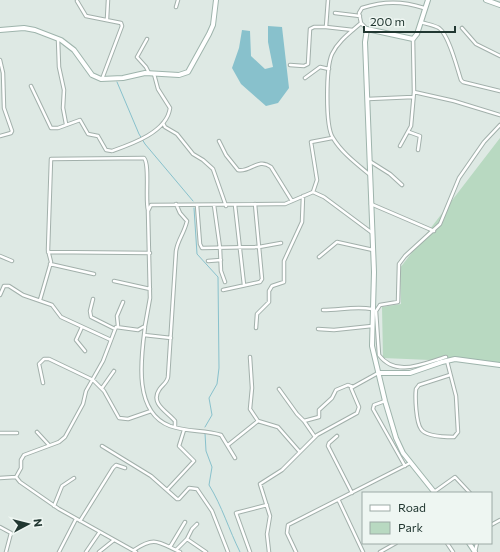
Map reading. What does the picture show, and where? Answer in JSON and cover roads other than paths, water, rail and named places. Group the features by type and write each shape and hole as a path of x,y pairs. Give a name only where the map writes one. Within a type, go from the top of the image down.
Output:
{"street":[{"path":"106,19 108,0"},
{"path":"176,6 178,0"},
{"path":"0,30 24,28 35,30 58,39 70,46 87,70 95,78 101,80 115,80 151,73 174,76 183,75 188,72 210,34 213,25 216,0"},
{"path":"326,27 328,0"},
{"path":"400,146 411,126 414,92 414,39 428,0"},
{"path":"486,0 500,5"},
{"path":"77,1 86,16 120,22 122,26 101,80"},
{"path":"414,39 368,29 361,23 359,14 362,8 384,3 402,2 424,8"},
{"path":"335,13 360,16"},
{"path":"421,22 435,26 442,31 463,82 500,91"},
{"path":"361,23 335,48 330,61 328,121 332,138 350,158 371,175"},
{"path":"290,66 306,66 309,61 310,29 314,27 326,27 353,30"},
{"path":"462,28 476,44 500,56"},
{"path":"368,29 365,42 366,99 371,162 370,204 373,250 372,346 384,401 396,438 410,464 435,492 455,477 469,492"},
{"path":"58,39 59,67 64,90 63,108 66,124"},
{"path":"31,86 52,128 55,129 78,119 82,121 88,134 99,137 108,151 112,152 124,146 143,140 163,123 170,108 158,89 151,73 137,58 148,39"},
{"path":"0,60 3,73 4,108 12,131 11,133 0,136"},
{"path":"305,78 320,67 329,69"},
{"path":"414,92 454,101 500,115"},
{"path":"366,99 413,96"},
{"path":"163,123 165,127 177,134 193,154 213,169 226,206"},
{"path":"500,125 484,142 460,178 442,220 434,231 405,256 399,264 398,302 384,304 377,307 378,348 382,359 394,367 400,368 447,359 500,365"},
{"path":"409,132 420,136 418,150"},
{"path":"313,192 317,180 311,142 332,138"},
{"path":"219,141 226,155 238,170 244,170 259,163 267,164 271,167 292,201"},
{"path":"40,300 50,264 48,252 49,162 52,158 144,158 146,162 146,190 150,253 150,289 144,336 142,382 146,402 151,412 162,422 184,430 209,431 221,435 236,458"},
{"path":"371,162 390,174 402,185"},
{"path":"148,210 151,205 176,204 226,206 285,204 313,192 324,197 371,232"},
{"path":"256,328 257,314 269,302 269,291 272,286 284,282 284,261 302,222 303,196"},
{"path":"175,427 174,420 159,406 157,401 160,390 168,381 176,251 179,240 184,233 187,221 180,214 176,204"},
{"path":"223,290 260,282 262,279 255,204"},
{"path":"370,204 434,231"},
{"path":"197,205 201,247 239,248 259,247 281,243"},
{"path":"214,205 220,248 221,271 225,282"},
{"path":"235,205 244,285"},
{"path":"319,257 337,242 373,250"},
{"path":"48,252 150,253"},
{"path":"0,256 12,261"},
{"path":"208,261 221,260"},
{"path":"50,264 94,274"},
{"path":"114,281 150,289"},
{"path":"0,295 3,288 6,286 17,293 55,306 59,316 111,340"},
{"path":"93,299 90,311 91,317 115,329"},
{"path":"118,326 117,318 123,302"},
{"path":"323,310 338,310 355,307 372,309"},
{"path":"118,326 138,330 146,326"},
{"path":"16,477 21,468 21,460 24,456 50,445 64,437 84,401 86,391 93,380 115,329 118,326"},
{"path":"318,329 334,330 372,326"},
{"path":"82,327 76,340 85,351"},
{"path":"144,336 171,338"},
{"path":"250,357 252,388 250,409 258,421 278,427 299,451"},
{"path":"43,382 39,364 44,359 48,358 93,380 102,388 119,418 128,419 151,412"},
{"path":"304,421 319,417 319,410 332,398 336,390 348,385 353,387 379,373 410,373 447,359"},
{"path":"447,359 456,396 458,432 454,437 440,437 424,432 420,428 416,407 416,389 419,385 450,375"},
{"path":"102,388 114,371"},
{"path":"269,552 267,534 270,516 260,484 282,470 315,436 357,413 359,407 352,392 353,387"},
{"path":"279,389 296,414 304,421 315,436"},
{"path":"384,401 374,405 373,409 405,466"},
{"path":"228,445 258,421"},
{"path":"168,488 194,461 180,446 184,430"},
{"path":"38,432 50,445"},
{"path":"0,433 17,433"},
{"path":"338,436 329,442 328,446 352,493"},
{"path":"102,446 168,488 178,500 189,488 197,490 212,511 228,552"},
{"path":"296,552 287,533 288,525 339,501 410,464"},
{"path":"80,521 112,468 116,465 125,468"},
{"path":"0,478 16,477"},
{"path":"16,477 20,482 54,506 99,533 135,551 153,541 180,552"},
{"path":"54,506 62,486 74,478"},
{"path":"339,501 363,552"},
{"path":"250,552 236,513 267,505"},
{"path":"59,552 76,519"},
{"path":"170,547 185,522"},
{"path":"176,550 187,539 192,529 197,524"},
{"path":"0,527 11,533 6,552"},
{"path":"86,552 99,533"},
{"path":"187,539 206,552"},
{"path":"99,552 114,540"},
{"path":"380,552 394,544"}],"water":[{"path":"268,26 282,27 289,88 278,103 266,106 241,84 232,68 239,48 242,30 250,31 251,56 265,69 273,67 268,42"}],"waterway":[{"path":"117,82 139,134 145,144 193,201"},
{"path":"194,208 197,254 218,277 219,368 217,384 209,398 212,415 205,427"},
{"path":"205,433 206,451 212,467 209,485 218,501 240,552"}]}
